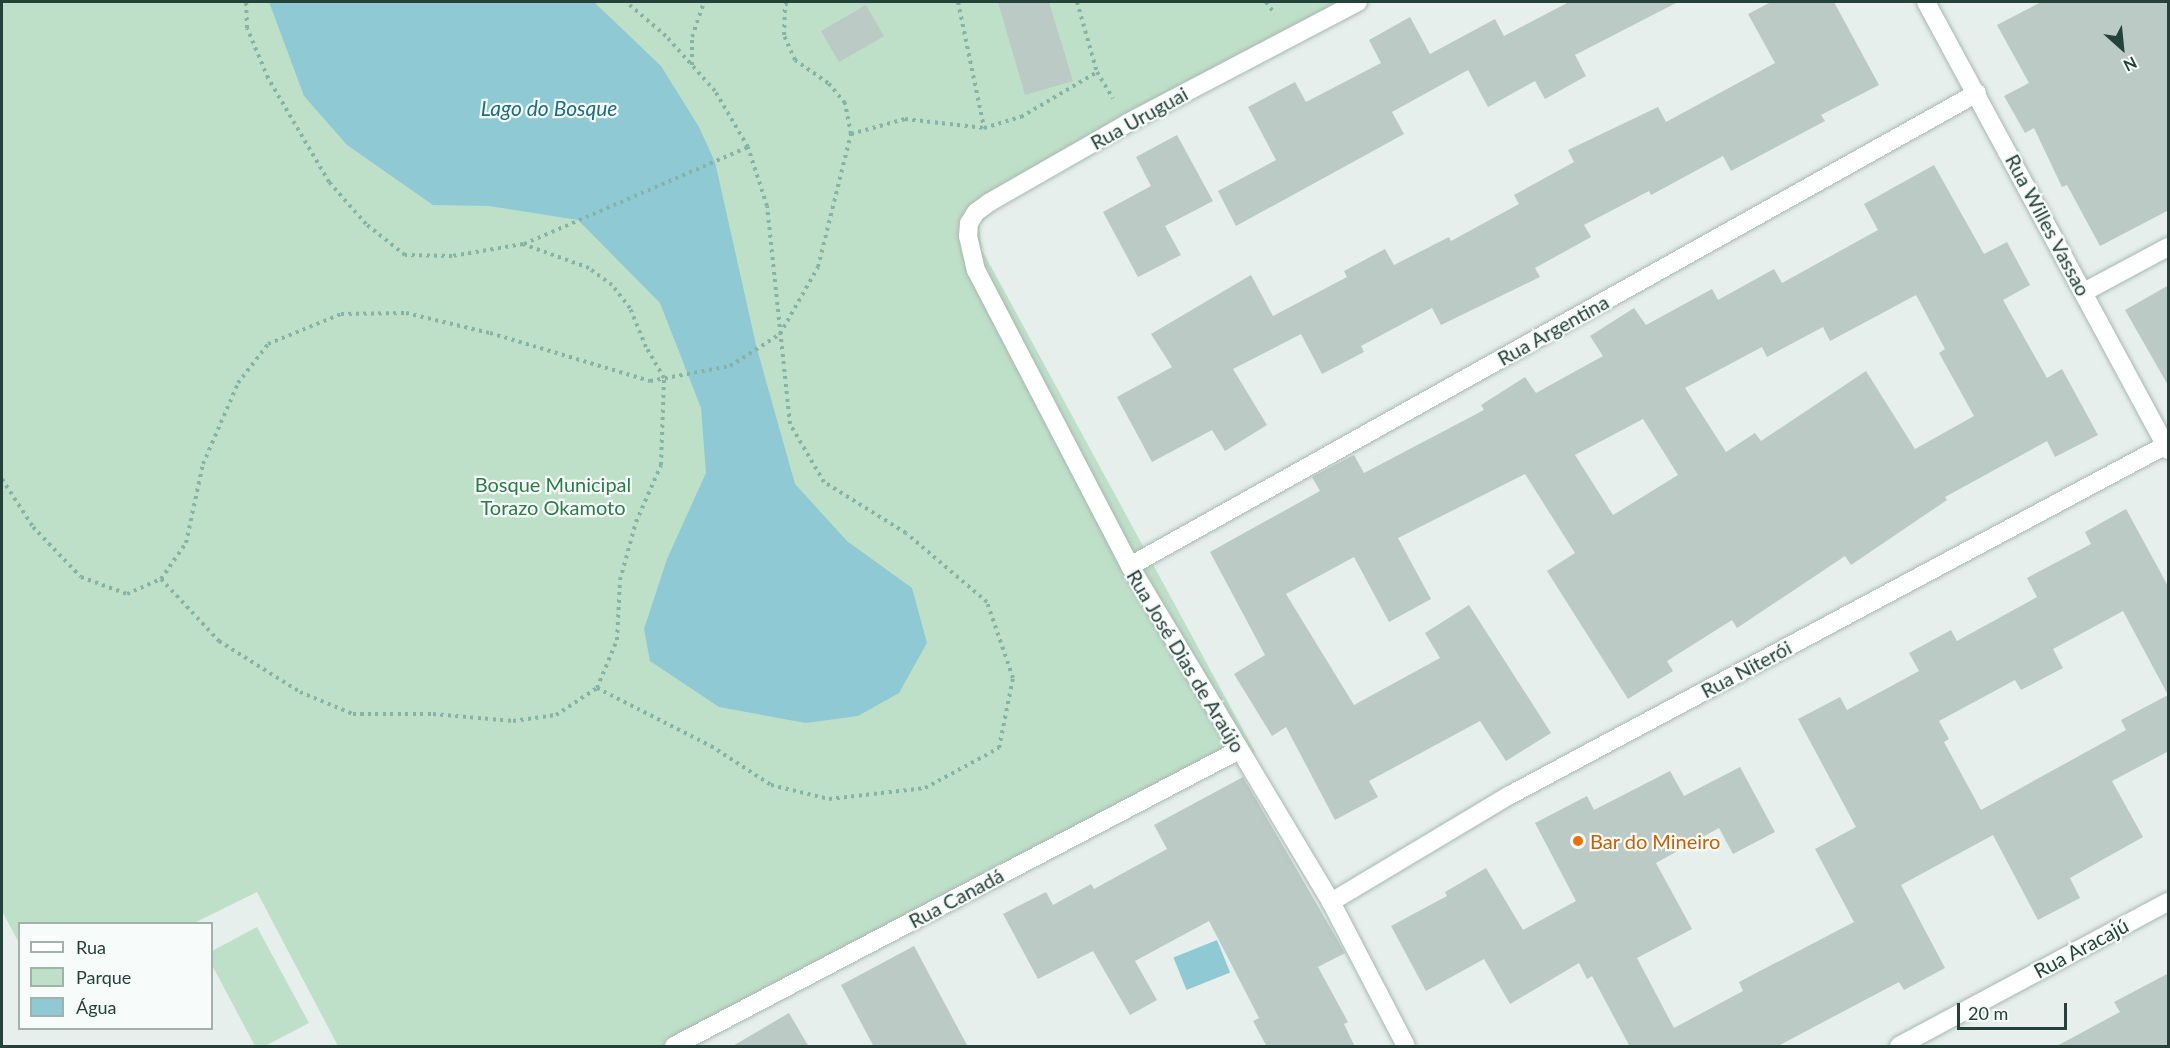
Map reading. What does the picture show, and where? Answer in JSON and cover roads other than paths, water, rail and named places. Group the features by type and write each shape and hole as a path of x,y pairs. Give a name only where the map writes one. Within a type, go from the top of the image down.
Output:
{"street":[{"name":"Rua Uruguai","path":"976,270 968,236 976,212 1128,123 1358,2"},
{"name":"Rua Willes Vassao","path":"1926,2 2167,447"},
{"name":"Rua Argentina","path":"1130,566 1977,93"},
{"path":"2084,292 2169,247"},
{"name":"Rua José Dias de Araújo","path":"976,270 1130,566 1331,902 1406,1047"},
{"name":"Rua Niterói","path":"1331,902 1510,795 2167,447"},
{"name":"Rua Canadá","path":"674,1047 1239,750"},
{"name":"Rua Aracajú","path":"1899,1047 2169,902"}],"water":[{"name":"Lago do Bosque","path":"269,2 594,2 661,66 699,127 715,162 757,349 795,484 847,541 912,588 927,643 899,693 858,716 806,723 719,707 650,661 644,629 667,559 706,473 701,408 660,303 578,220 489,206 433,205 347,145 304,96"},
{"path":"1217,940 1230,972 1187,990 1173,958"}],"place":[{"name":"Bar do Mineiro","path":"1578,841"}],"park label":[{"name":"Bosque Municipal Torazo Okamoto","path":"553,496"}]}
